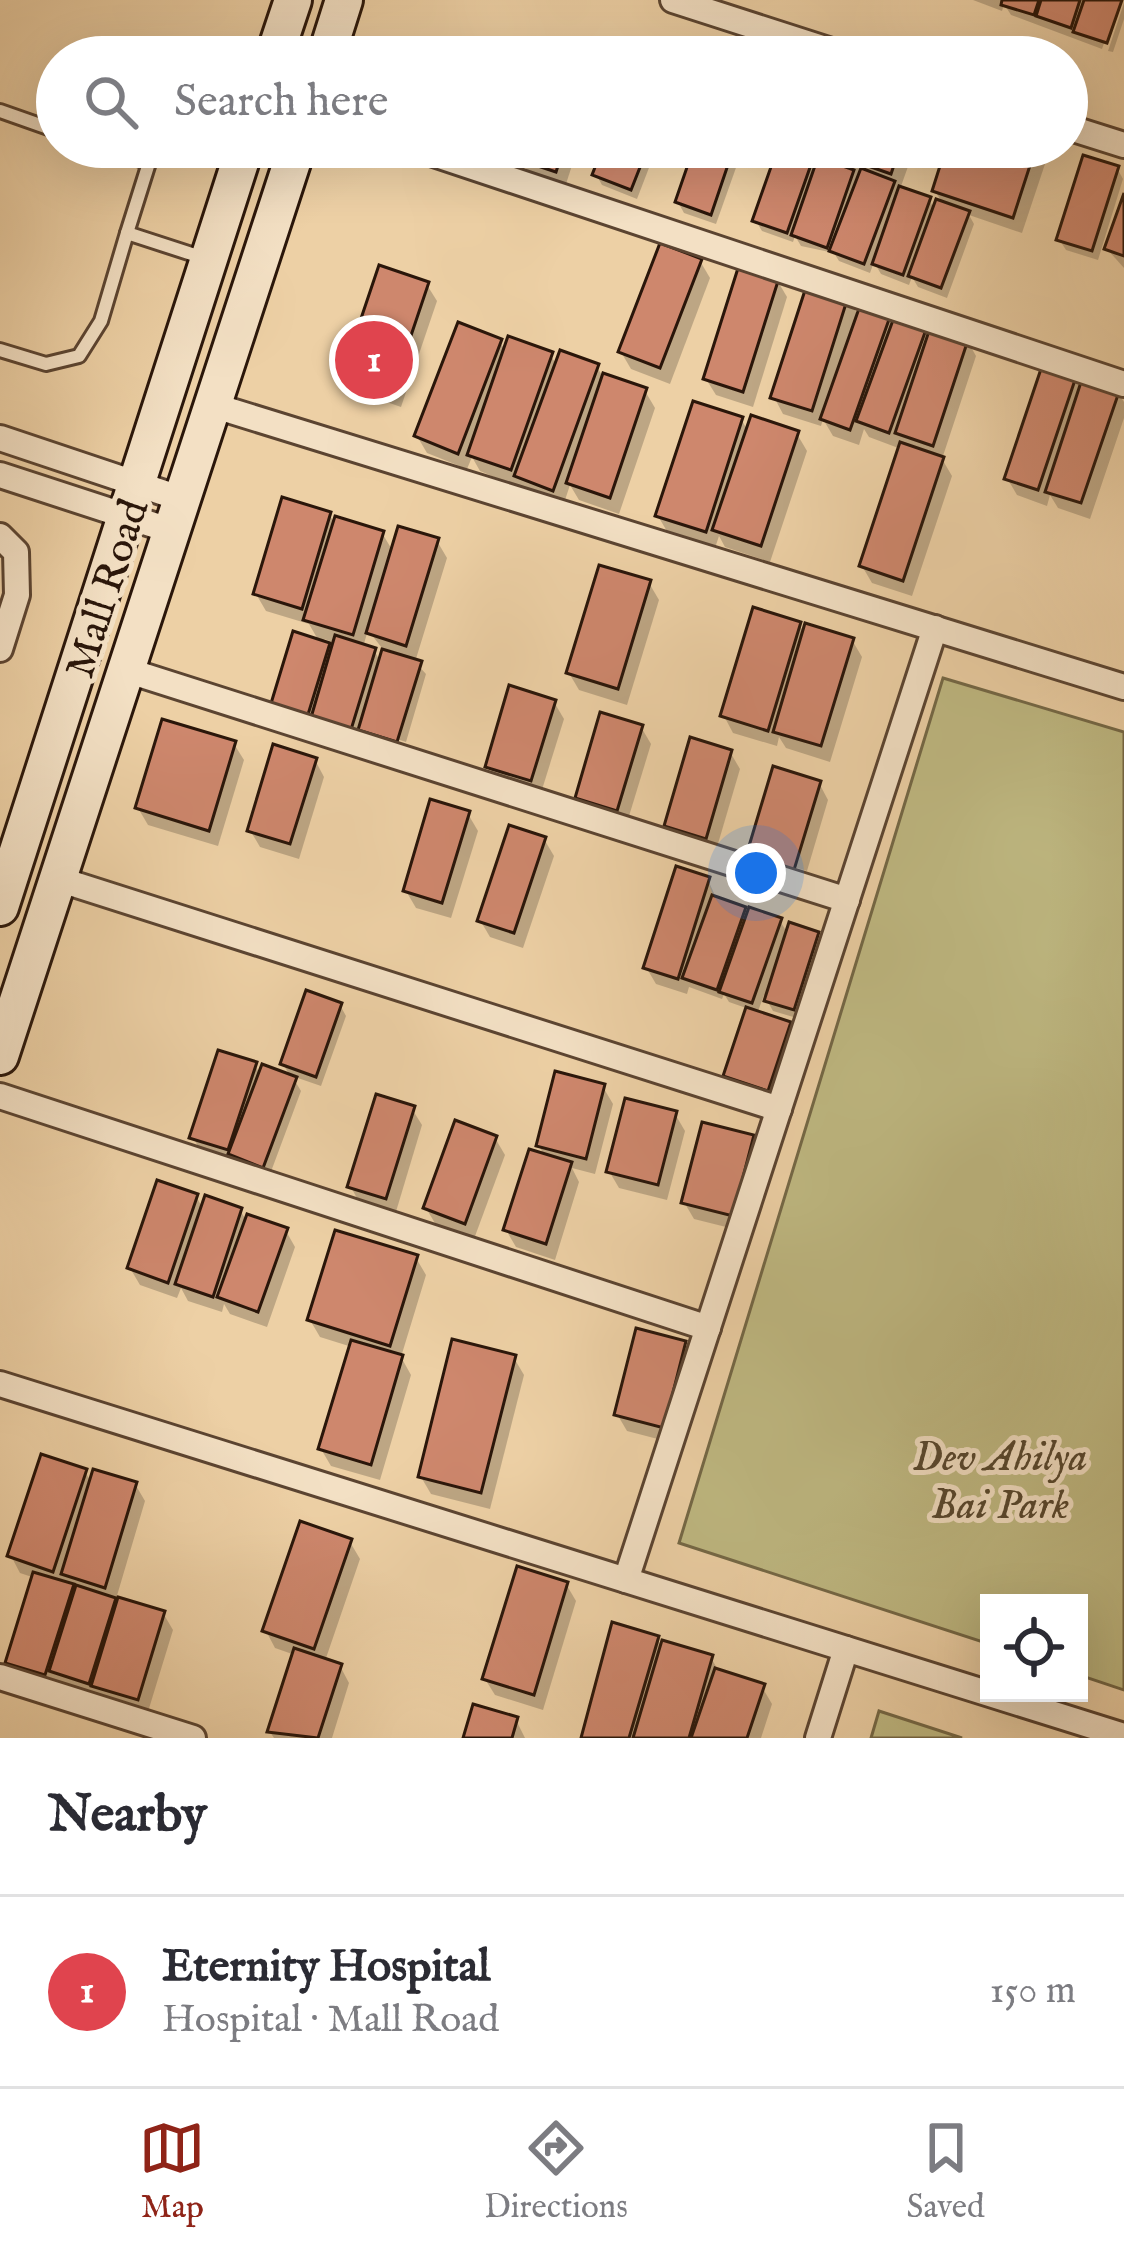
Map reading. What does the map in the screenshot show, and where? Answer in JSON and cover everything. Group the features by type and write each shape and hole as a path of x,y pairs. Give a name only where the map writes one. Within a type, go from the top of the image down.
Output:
{"street":[{"path":"281,36 293,0"},
{"path":"333,36 344,0"},
{"path":"673,0 785,36"},
{"path":"1088,134 1124,145"},
{"name":"Mall Road","path":"0,907 238,168"},
{"name":"Mall Road","path":"0,1056 290,168"},
{"path":"476,168 1124,384"},
{"path":"212,405 1124,687"},
{"path":"0,438 132,500 177,515"},
{"path":"0,475 132,500"},
{"path":"0,536 16,552 16,595 0,649"},
{"path":"626,1580 934,628"},
{"path":"126,670 847,900"},
{"path":"58,879 779,1109"},
{"path":"0,1096 708,1328"},
{"path":"0,1384 1115,1735"},
{"path":"818,1738 846,1649"},
{"path":"0,1677 193,1738"}],"lane":[{"path":"0,111 36,124"},
{"path":"0,350 46,364 79,356 101,321 147,168"},
{"path":"127,233 208,260"}],"green space":[{"name":"Dev Ahilya Bai Park","path":"943,678 1124,732 1124,1690 1088,1678 1088,1594 980,1594 980,1641 679,1543"},
{"path":"879,1711 962,1738 871,1738"}],"building":[{"path":"1002,0 1039,0 1034,15 1001,5"},
{"path":"1041,0 1080,0 1071,28 1036,16"},
{"path":"1084,0 1122,0 1107,43 1073,32"},
{"path":"1088,157 1119,166 1092,251 1056,240 1079,168 1088,168"},
{"path":"595,168 640,168 631,190 592,175"},
{"path":"687,168 727,168 711,215 675,202"},
{"path":"771,168 810,168 787,233 752,221"},
{"path":"814,168 854,170 827,248 791,235"},
{"path":"861,168 895,181 864,264 829,251"},
{"path":"939,168 1029,168 1013,218 932,191"},
{"path":"899,186 931,197 903,275 872,264"},
{"path":"1124,193 1124,256 1104,249"},
{"path":"936,199 970,211 941,288 908,276"},
{"path":"660,243 702,259 660,368 618,352"},
{"path":"379,265 429,282 392,392 342,375"},
{"path":"739,265 779,278 743,392 703,379"},
{"path":"808,281 849,294 812,411 770,398"},
{"path":"862,300 892,311 850,430 820,419"},
{"path":"896,312 928,324 889,433 856,421"},
{"path":"458,322 502,339 458,454 414,436"},
{"path":"931,325 969,337 933,446 895,433"},
{"path":"508,336 553,352 511,470 467,455"},
{"path":"560,350 599,364 553,491 514,476"},
{"path":"1043,363 1077,374 1038,490 1004,479"},
{"path":"603,373 647,388 610,498 566,483"},
{"path":"1083,376 1120,389 1081,503 1045,492"},
{"path":"693,401 743,417 706,532 655,516"},
{"path":"751,415 799,431 761,546 712,530"},
{"path":"900,442 944,457 903,581 859,566"},
{"path":"282,497 331,512 302,609 253,594"},
{"path":"335,516 384,531 353,635 303,620"},
{"path":"398,526 439,538 406,646 366,633"},
{"path":"599,565 651,580 618,689 566,673"},
{"path":"753,607 801,622 768,731 720,716"},
{"path":"805,623 854,638 821,746 773,732"},
{"path":"293,631 330,643 306,721 269,710"},
{"path":"335,635 376,648 350,733 310,721"},
{"path":"382,649 422,661 397,742 358,730"},
{"path":"509,685 556,700 531,781 485,767"},
{"path":"600,712 643,725 617,811 575,798"},
{"path":"162,719 236,741 209,831 135,808"},
{"path":"690,737 732,750 706,839 664,826"},
{"path":"273,744 317,758 290,844 247,831"},
{"path":"773,766 821,781 794,870 746,856"},
{"path":"430,799 470,811 442,903 403,891"},
{"path":"509,825 546,837 514,933 477,921"},
{"path":"676,866 710,877 678,979 643,968"},
{"path":"712,895 746,907 717,990 682,978"},
{"path":"749,907 782,918 752,1003 719,992"},
{"path":"789,922 819,932 794,1010 764,1001"},
{"path":"306,990 342,1003 316,1077 280,1064"},
{"path":"746,1007 791,1022 768,1091 723,1076"},
{"path":"218,1050 257,1062 228,1150 189,1138"},
{"path":"262,1064 297,1077 263,1168 228,1154"},
{"path":"555,1071 605,1084 586,1159 536,1146"},
{"path":"376,1094 415,1106 386,1199 347,1187"},
{"path":"625,1098 677,1111 658,1185 606,1172"},
{"path":"455,1120 497,1136 465,1224 423,1208"},
{"path":"702,1122 754,1135 733,1216 681,1203"},
{"path":"529,1149 572,1162 546,1244 503,1230"},
{"path":"157,1180 198,1194 168,1283 127,1268"},
{"path":"205,1195 242,1208 213,1297 175,1284"},
{"path":"247,1214 288,1228 258,1312 217,1297"},
{"path":"335,1230 418,1255 390,1346 307,1320"},
{"path":"636,1328 686,1341 664,1428 614,1415"},
{"path":"452,1339 516,1355 481,1493 418,1477"},
{"path":"351,1340 403,1355 371,1465 318,1449"},
{"path":"41,1454 87,1469 53,1572 7,1556"},
{"path":"93,1469 137,1482 105,1588 61,1574"},
{"path":"300,1521 352,1539 314,1649 262,1631"},
{"path":"517,1566 568,1582 534,1695 482,1679"},
{"path":"33,1572 74,1584 45,1675 5,1663"},
{"path":"76,1585 116,1598 89,1684 49,1671"},
{"path":"118,1597 165,1611 138,1700 91,1686"},
{"path":"612,1622 659,1636 629,1738 581,1738"},
{"path":"662,1640 713,1655 689,1738 633,1738"},
{"path":"294,1648 342,1664 318,1738 267,1732"},
{"path":"715,1668 765,1684 747,1738 691,1738"},
{"path":"473,1704 518,1717 512,1738 463,1738"}],"place":[{"name":"Eternity Hospital","path":"374,360"}]}
